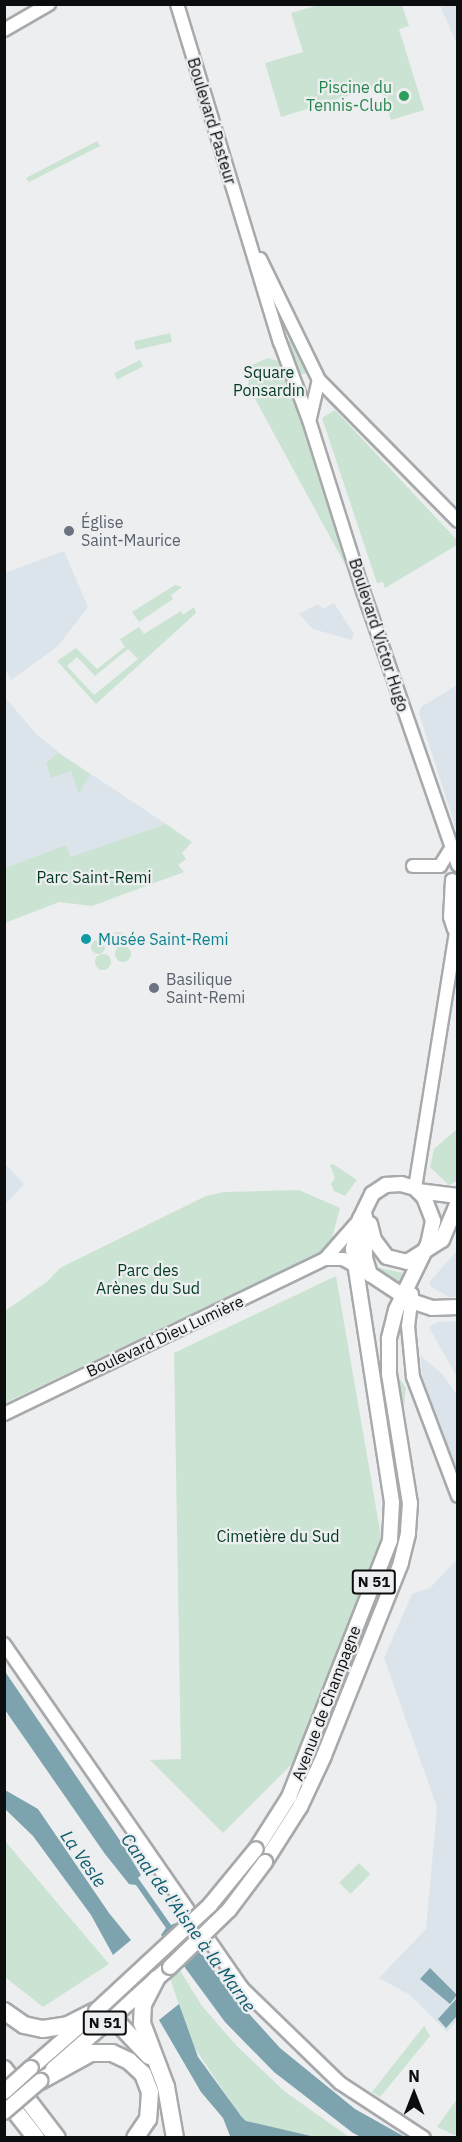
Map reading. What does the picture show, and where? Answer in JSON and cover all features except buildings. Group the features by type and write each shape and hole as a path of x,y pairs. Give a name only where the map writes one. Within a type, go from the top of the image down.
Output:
{"highway":[{"path":"156,1978 143,2004 142,2023 155,2064 166,2087 175,2138"},
{"path":"4,2012 24,2025 43,2029 108,2018 155,2064"},
{"path":"36,2074 91,2053 112,2053 129,2061 144,2074 150,2092 148,2119 135,2138"},
{"path":"4,2069 57,2138"},
{"path":"4,2094 36,2138"},
{"path":"39,2114 68,2138"}],"main road":[{"path":"458,1196 417,1190 400,1184 380,1188 362,1214 354,1260 407,1299 432,1308 458,1307"},
{"path":"362,1214 374,1240 387,1257 402,1263 424,1254 433,1221 430,1209 417,1190"},
{"name":"N 51","path":"424,1254 441,1240 458,1202"},
{"name":"Avenue de Champagne","path":"4,2094 36,2074 108,2018 170,1967 229,1910 265,1862 314,1780 405,1551 410,1503 388,1353 391,1326 407,1299 414,1274 424,1254"},
{"name":"Avenue de Champagne","path":"108,2018 210,1905 256,1849 289,1797 394,1521 354,1260"},
{"name":"Avenue de Champagne","path":"4,2112 36,2074"}],"street":[{"path":"4,30 49,4"},
{"name":"Boulevard Pasteur","path":"177,4 280,342"},
{"name":"Boulevard Pasteur","path":"248,237 288,311 317,383"},
{"name":"Boulevard Victor Hugo","path":"280,342 309,420 450,850"},
{"path":"291,369 299,378 317,383 458,521"},
{"name":"Boulevard Victor Hugo","path":"309,420 317,383"},
{"path":"413,866 440,866 450,850"},
{"path":"417,1190 456,924 450,916 455,872 450,850"},
{"path":"325,1259 362,1214"},
{"path":"325,1259 354,1260 387,1257"},
{"name":"Boulevard Dieu Lumière","path":"4,1414 325,1259"},
{"path":"407,1299 413,1377 458,1496"},
{"path":"4,1644 242,1988 285,2034 340,2083 423,2138"}],"shaded area":[{"path":"440,5 457,5 457,45"},
{"path":"64,551 88,607 58,646 11,680 5,669 5,573"},
{"path":"334,603 354,634 352,640 313,629 299,614 318,604 323,609"},
{"path":"457,685 457,832 419,713 421,707"},
{"path":"4,696 36,734 61,754 166,824 70,858 66,846 5,868"},
{"path":"5,1164 24,1184 4,1205"},
{"path":"457,1251 457,1297 449,1297 430,1286 430,1281"},
{"path":"458,1321 457,1377 429,1327 438,1322"},
{"path":"420,1355 443,1375 457,1395 457,1475 423,1380"},
{"path":"457,1559 457,2021 447,2032 410,1995 379,1978 426,1929 437,1807 384,1658 412,1594 430,1588"}],"green space":[{"path":"319,5 402,5 409,26 399,29 424,110 391,120 380,86 281,117 265,63 303,52 291,13"},
{"path":"97,141 100,146 29,182 26,178"},
{"path":"170,333 172,342 136,350 134,341"},
{"path":"289,340 297,345 310,369 305,374 298,373 286,341"},
{"name":"Square Ponsardin","path":"268,358 278,361 288,372 347,568 248,386 250,366"},
{"path":"140,360 143,366 117,379 114,373"},
{"path":"335,410 457,540 457,545 380,591 385,588 383,582 377,583 322,418"},
{"path":"175,585 182,587 171,595 173,599 139,622 132,612"},
{"path":"194,607 196,613 96,704 57,661 76,648 97,669 125,647 120,639 139,627 144,634 181,611 183,615","holes":["128,649 138,659 94,695 67,666 77,657 95,676"]},
{"path":"58,753 90,774 79,794 71,771 51,778 46,763"},
{"name":"Parc Saint-Remi","path":"166,824 192,842 182,853 186,859 178,865 184,872 92,906 59,902 5,923 5,868 66,845 71,857"},
{"path":"118,932 124,934 126,940 124,946 118,948 112,946 110,940 112,934"},
{"path":"95,940 101,940 105,947 101,954 95,954 91,950 91,944"},
{"path":"123,946 131,954 123,962 115,954"},
{"path":"103,954 111,962 103,970 95,962"},
{"path":"457,1129 457,1181 449,1185 430,1167 434,1149"},
{"path":"333,1164 357,1180 345,1196 334,1191 331,1184 335,1178 330,1165"},
{"name":"Parc des Arènes du Sud","path":"299,1190 340,1208 331,1242 323,1251 5,1403 5,1311 48,1281 60,1268 206,1196 224,1192"},
{"path":"374,1267 404,1273 399,1286 385,1278"},
{"name":"Cimetière du Sud","path":"336,1276 383,1548 299,1757 223,1833 150,1760 181,1759 174,1353"},
{"path":"397,1375 406,1388 404,1406 398,1392"},
{"path":"5,1841 109,1964 43,2007 5,1977"},
{"path":"359,1863 370,1874 351,1894 339,1883"},
{"path":"179,1969 202,2006 236,2045 284,2091 349,2137 315,2137 246,2121 192,2044 170,1978"},
{"path":"424,2026 430,2036 380,2097 372,2092"},
{"path":"457,2099 457,2136 437,2127"}],"water":[{"path":"4,1670 121,1842 141,1875 138,1878 171,1925 178,1922 233,1996 280,2048 355,2109 405,2137 361,2137 353,2133 274,2072 225,2022 161,1935 166,1928 136,1885 129,1884 105,1854 5,1710"},
{"path":"5,1790 38,1809 109,1913 131,1940 113,1955 91,1915 33,1836 5,1809"},
{"path":"430,1968 457,1995 450,2004 420,1979"},
{"path":"457,1998 457,2016 446,2028 438,2019"},
{"path":"179,2004 198,2057 246,2121 315,2137 230,2136 223,2118 201,2092 159,2020"}],"place":[{"name":"Piscine du Tennis-Club","path":"404,96"},
{"name":"Église Saint-Maurice","path":"69,531"},
{"name":"Musée Saint-Remi","path":"86,939"},
{"name":"Basilique Saint-Remi","path":"154,988"}],"water label":[{"name":"La Vesle","path":"83,1859"},
{"name":"Canal de l'Aisne à la Marne","path":"188,1923"}]}
